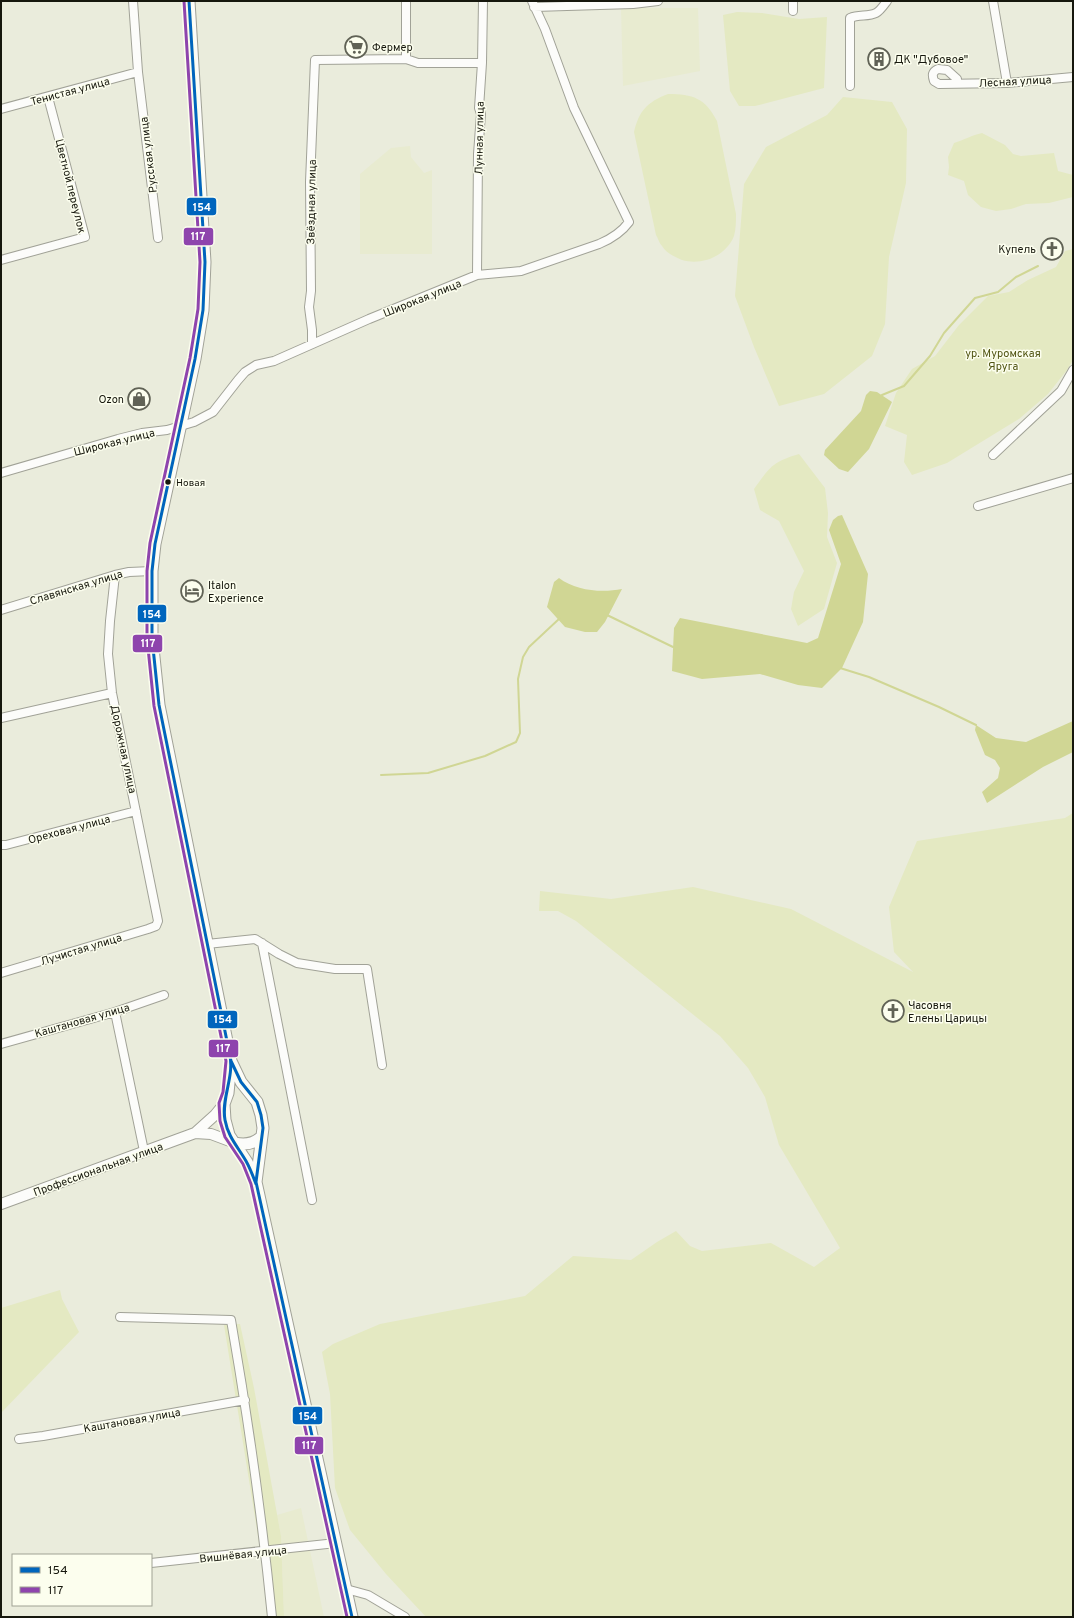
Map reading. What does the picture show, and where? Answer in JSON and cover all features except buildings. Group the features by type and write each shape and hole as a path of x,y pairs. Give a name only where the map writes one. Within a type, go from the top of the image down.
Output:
{"main road":[{"path":"189,1 205,262 202,310 195,359 161,510 155,544 152,571 152,638 159,704 231,1061 241,1082 257,1102 261,1115 263,1128 260,1138 256,1182"},
{"path":"231,1061 228,1093 224,1104 226,1126 229,1135 247,1162 256,1182 352,1617"},
{"path":"224,1104 235,1093 242,1092 252,1095"},
{"path":"234,1142 243,1144 252,1143 260,1138"}],"street":[{"name":"Русская улица","path":"133,1 138,72 158,238"},
{"path":"406,1 406,58 418,63 482,63"},
{"name":"Лунная улица","path":"477,275 478,154 481,114 479,108 482,63 483,1"},
{"path":"533,4 633,4 658,1"},
{"path":"793,1 793,11"},
{"path":"850,86 850,18 857,15 876,13 887,1"},
{"path":"993,1 1007,83"},
{"name":"Широкая улица","path":"1,472 118,439 194,422 213,412 245,372 256,365 274,361 369,319 477,275 521,271 599,244 611,239 623,230 629,222 574,108 545,30 533,4"},
{"name":"Звёздная улица","path":"312,344 309,307 311,291 310,182 315,60 406,58"},
{"name":"Тенистая улица","path":"1,109 138,72"},
{"name":"Лесная улица","path":"957,83 1007,83 1073,77"},
{"name":"Цветной переулок","path":"1,260 85,237 48,97"},
{"path":"993,455 1060,391 1073,370"},
{"path":"978,506 1073,478"},
{"name":"Славянская улица","path":"1,610 115,575 129,572 152,571"},
{"name":"Дорожная улица","path":"115,575 108,654 112,693 158,921"},
{"path":"1,718 112,693"},
{"name":"Ореховая улица","path":"1,845 6,845 136,811"},
{"name":"Лучистая улица","path":"1,973 148,929 156,926 158,921"},
{"path":"207,944 255,939 297,963 335,969 367,968 382,1065"},
{"path":"262,943 312,1200"},
{"name":"Каштановая улица","path":"1,1044 115,1012 164,995"},
{"path":"115,1012 144,1151"},
{"path":"195,1133 216,1115 224,1104"},
{"path":"195,1133 211,1134 234,1142"},
{"name":"Профессиональная улица","path":"1,1204 195,1133"},
{"path":"120,1317 232,1320 245,1400 272,1617"},
{"name":"Каштановая улица","path":"19,1439 245,1400"},
{"name":"Вишнёвая улица","path":"152,1563 265,1552 336,1543"},
{"path":"346,1589 368,1594 405,1617"}],"shaded area":[{"path":"621,8 698,8 700,71 623,86"},
{"path":"410,146 411,157 424,173 432,170 432,254 360,254 360,174 391,148"},
{"path":"870,391 877,392 892,402 869,449 848,472 839,469 824,455 825,450 861,411 866,395"},
{"path":"842,515 868,574 863,622 842,668 822,688 798,685 760,674 702,679 672,671 674,628 680,618 807,643 818,638 841,564 829,530 833,520"},
{"path":"559,578 573,586 589,590 606,591 622,589 605,622 597,632 585,632 565,627 547,607 554,582"},
{"path":"1073,721 1073,752 1043,767 987,803 982,792 998,778 1000,768 995,760 985,755 975,730 976,725 996,738 1026,742"},
{"path":"301,1508 324,1617 284,1617 281,1536 277,1515"}],"green space":[{"path":"737,12 762,13 799,19 827,17 824,88 755,106 739,106 730,91 723,15"},
{"path":"668,94 691,96 703,102 717,121 736,214 736,228 730,243 719,254 712,258 697,262 682,260 668,253 656,235 634,132 638,118 645,108 655,100"},
{"path":"843,97 892,102 907,129 906,183 889,257 885,324 872,356 824,394 779,406 754,347 735,296 744,184 766,147 827,115"},
{"path":"982,133 1005,145 1013,154 1021,156 1054,153 1058,171 1073,175 1073,197 1049,203 1026,204 1011,209 996,211 981,207 968,195 964,181 948,175 948,157 954,143"},
{"name":"ур. Муромская Яруга","path":"1073,249 1073,360 1067,370 1048,394 1019,419 947,463 912,475 904,462 907,435 885,426 896,393 912,369 935,356 959,325 988,296 1009,292 1028,280 1056,267 1065,251"},
{"path":"799,454 825,488 828,513 827,537 837,563 824,609 798,626 791,609 794,592 804,571 779,521 760,510 754,489 772,466"},
{"path":"1073,813 1073,1617 426,1617 386,1574 350,1530 335,1488 330,1394 322,1352 333,1344 380,1324 525,1296 573,1256 631,1260 676,1231 690,1246 702,1251 771,1243 814,1267 840,1248 779,1145 765,1097 748,1068 720,1036 576,921 558,911 539,911 540,891 611,899 693,887 791,909 913,972 894,952 889,907 917,841 1065,818"},
{"path":"60,1290 62,1299 79,1332 1,1413 1,1308"},
{"path":"240,1324 254,1388 281,1536 284,1617 267,1617 263,1567 224,1325"}],"waterway":[{"path":"882,395 904,386 930,356 944,333 975,298 998,292 1016,277 1038,266"},
{"path":"607,615 673,647"},
{"path":"381,775 428,773 485,756 516,742 520,733 518,679 523,657 529,647 560,618"},
{"path":"840,668 869,677 939,707 976,725"}],"transit line":[{"name":"117","path":"184,1 200,262 198,309 190,358 150,543 147,571 147,638 154,706 226,1061 223,1092 219,1103 220,1121 225,1137 243,1164 251,1184 347,1617"},
{"name":"154","path":"189,1 205,262 203,310 195,359 155,544 152,571 152,638 159,705 231,1061 241,1082 257,1102 261,1115 263,1128 256,1182 352,1617"},
{"name":"154","path":"230,1056 231,1064 224,1112 226,1126 256,1184"}],"place":[{"name":"Фермер","path":"356,47"},
{"name":"ДК \"Дубовое\"","path":"879,59"},
{"name":"Купель","path":"1052,249"},
{"name":"Ozon","path":"139,399"},
{"name":"Новая","path":"168,482"},
{"name":"Italon Experience","path":"192,591"},
{"name":"Часовня Елены Царицы","path":"893,1011"}]}
